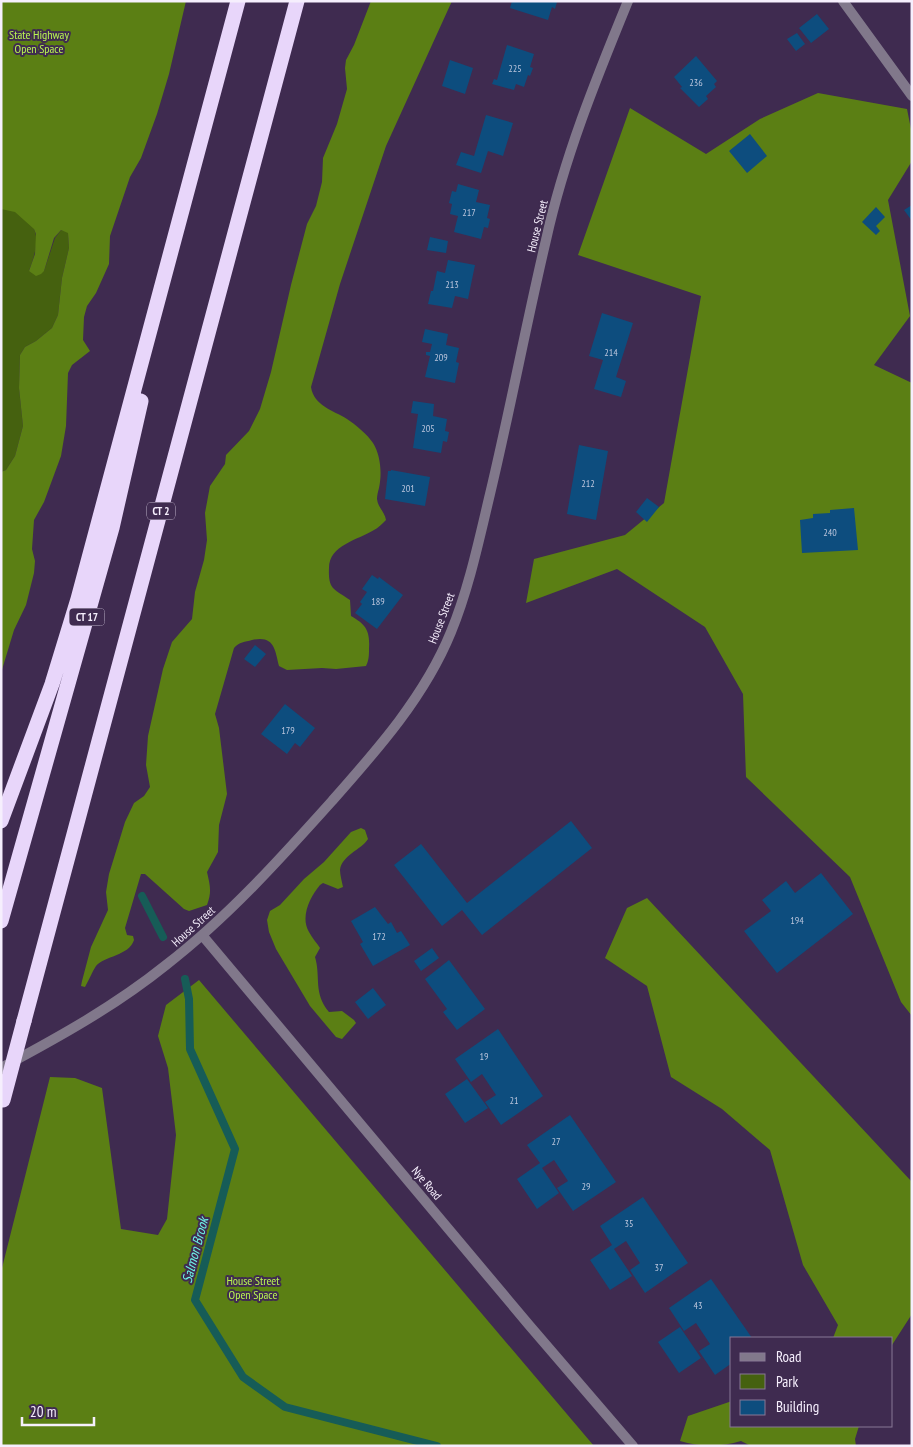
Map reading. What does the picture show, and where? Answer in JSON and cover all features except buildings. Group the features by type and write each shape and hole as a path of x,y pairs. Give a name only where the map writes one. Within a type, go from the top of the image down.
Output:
{"highway":[{"path":"1,821 49,693 70,628 238,1"},
{"name":"CT 2","path":"2,1103 297,1"},
{"name":"CT 17","path":"1,920 112,528 140,403 156,309"}],"street":[{"name":"House Street","path":"1,1068 114,1003 164,967 226,913 292,846 383,741 418,694 437,662 463,598 477,547 546,238 562,180 593,89 628,1"},
{"path":"844,1 912,96"},
{"name":"Nye Road","path":"202,935 633,1446"}],"green space":[{"path":"1,1 36,234 35,250 29,271 44,271 55,238 61,230 68,232 69,248 62,278 58,315 52,328 25,347 20,355 19,388 23,426 15,456 6,470 1,472"},
{"name":"State Highway Open Space","path":"1,1 186,1 169,74 157,114 141,158 130,177 110,236 109,264 96,293 87,306 84,317 83,340 90,351 72,365 68,373 66,426 61,456 44,502 34,520 32,549 35,561 34,573 26,605 14,630 1,673 1,472 6,470 15,456 23,426 19,388 20,355 25,347 52,328 58,315 62,278 69,248 68,233 61,230 54,238 44,271 36,276 29,271 35,254 36,234 34,229 15,212 1,209"},
{"path":"371,1 452,1 386,146 340,284 311,387 316,399 320,403 350,421 368,437 376,448 379,459 380,477 377,499 386,520 376,529 339,549 330,560 329,568 331,585 336,591 350,600 351,616 364,626 368,633 368,662 366,666 336,669 287,670 279,666 272,645 265,640 252,640 238,644 234,648 215,714 219,728 227,794 219,825 218,852 207,872 210,896 207,905 189,911 184,909 145,874 141,874 125,928 127,935 133,936 134,940 122,953 96,966 85,987 81,986 91,947 108,910 106,892 109,874 125,822 134,803 144,796 150,787 146,765 148,736 163,669 172,642 192,619 195,592 204,560 207,540 205,513 210,486 225,464 226,455 249,431 260,409 271,372 307,224 316,206 322,182 323,158 337,124 347,89 346,60 354,45"},
{"path":"818,93 907,109 912,134 912,161 888,200 910,316 874,365 912,383 912,1016 901,1002 850,877 746,777 743,694 705,627 617,569 526,603 534,559 625,535 664,503 701,296 578,255 630,108 706,154 760,119"},
{"path":"361,828 365,830 368,839 348,856 341,865 340,872 343,887 338,889 323,883 320,885 307,907 306,914 306,926 320,948 315,957 319,992 324,1005 329,1012 342,1011 356,1023 342,1039 336,1037 310,1006 276,949 269,932 267,920 270,911 280,905 304,879 324,862 351,832"},
{"path":"647,898 912,1182 912,1314 893,1343 893,1337 833,1337 838,1325 803,1265 770,1150 722,1109 671,1077 647,986 605,958 627,908"},
{"name":"House Street Open Space","path":"199,980 594,1446 1,1446 1,1272 50,1077 75,1078 102,1088 121,1229 158,1235 167,1219 176,1135 168,1068 158,1036 166,1005"},
{"path":"730,1402 730,1427 859,1427 855,1439 856,1446 751,1446 741,1441 710,1445 680,1441 688,1416"}],"waterway":[{"name":"Salmon Brook","path":"142,896 163,937"},
{"name":"Salmon Brook","path":"185,979 189,999 190,1049 235,1149 195,1300 243,1377 285,1407 437,1446"}]}
